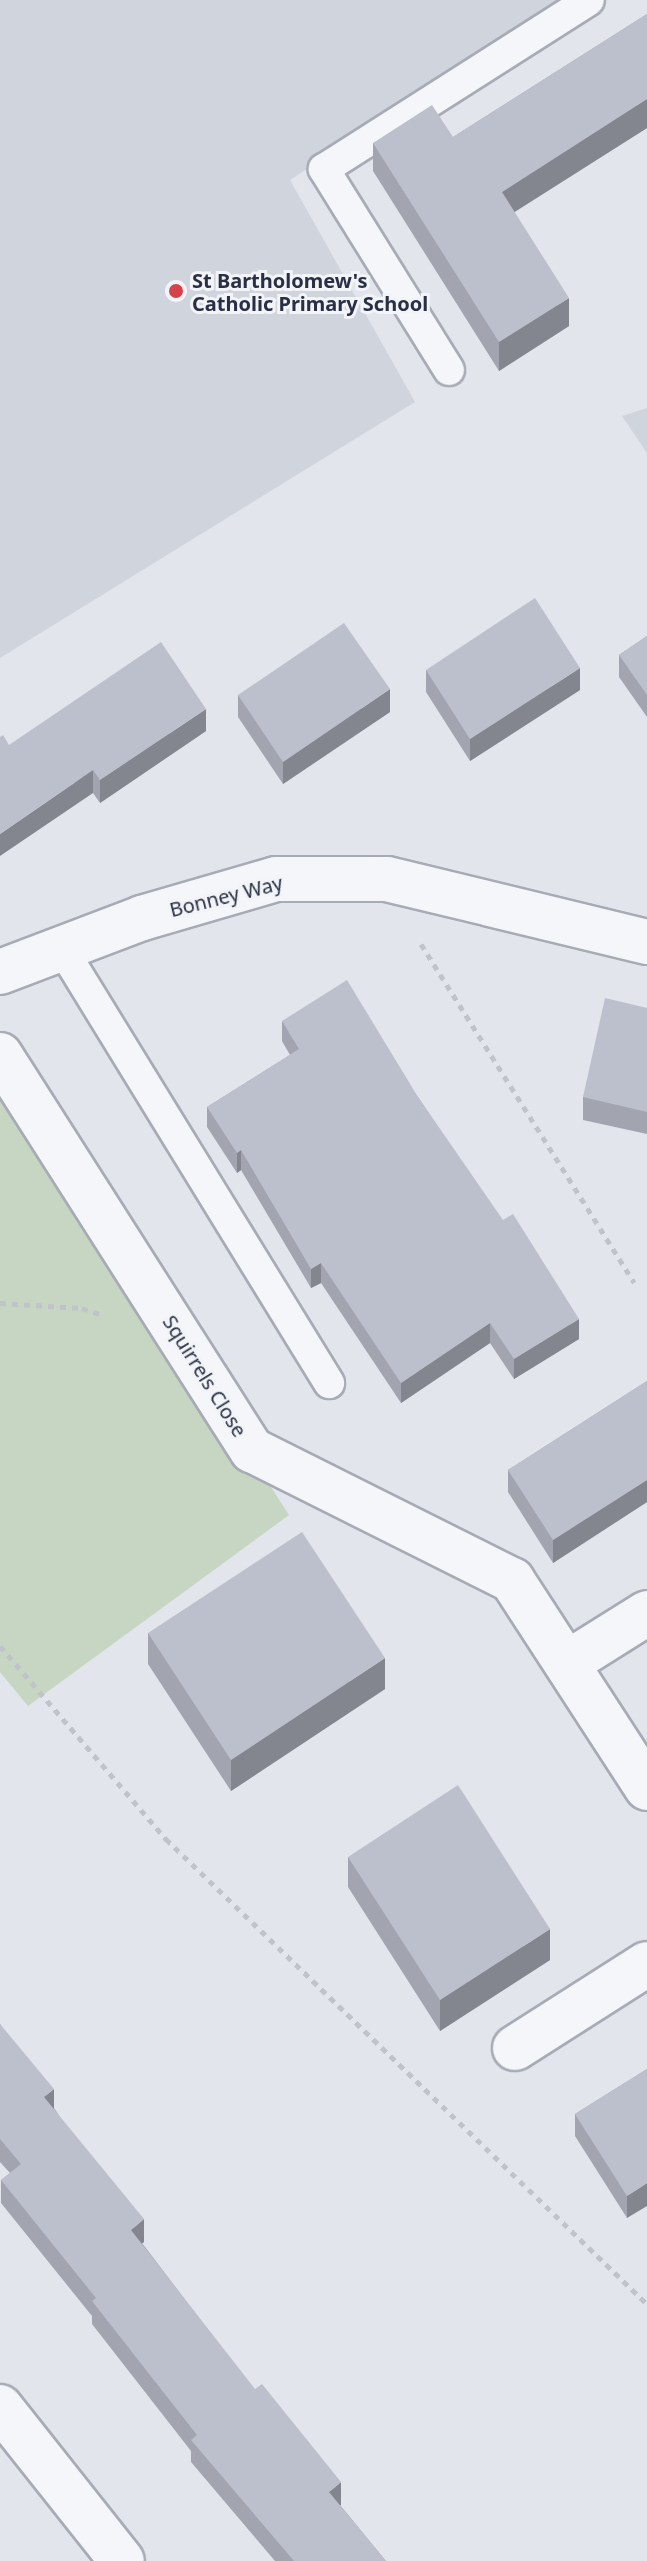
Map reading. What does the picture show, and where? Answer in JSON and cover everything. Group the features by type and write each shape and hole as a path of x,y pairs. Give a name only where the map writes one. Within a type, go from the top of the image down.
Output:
{"street":[{"name":"Bonney Way","path":"0,972 61,947 276,879 387,879 647,942"},
{"name":"Squirrels Close","path":"0,1055 252,1450 512,1580 569,1662 647,1788"},
{"path":"569,1662 647,1613"},
{"path":"515,2048 647,1964"},
{"path":"0,2407 122,2561"}],"lane":[{"path":"449,370 324,169 589,0"},
{"path":"61,947 329,1383"}],"path":[{"path":"416,885 409,924 634,1282"},
{"path":"0,1303 82,1308 133,1325 175,1328"},
{"path":"0,1646 166,1839 647,2304"}],"shaded area":[{"name":"St Bartholomew's Catholic Primary School","path":"0,0 567,0 290,180 415,402 0,658"},
{"path":"647,408 647,453 622,416"}],"green space":[{"path":"0,1068 289,1515 28,1706 0,1672"}],"building":[{"path":"647,14 647,99 502,192 569,298 499,342 373,143 432,105 453,137"},
{"path":"535,598 580,668 470,739 426,670"},
{"path":"344,623 390,689 283,762 238,695"},
{"path":"647,636 647,695 619,655"},
{"path":"161,642 206,709 100,780 93,770 0,834 0,737 3,735 9,745"},
{"path":"347,980 418,1097 503,1220 513,1214 579,1319 514,1359 490,1323 401,1383 321,1263 311,1269 241,1150 237,1153 207,1107 299,1049 282,1021"},
{"path":"605,998 647,1008 647,1112 583,1097"},
{"path":"647,1381 647,1480 553,1540 508,1470"},
{"path":"302,1532 385,1658 231,1760 148,1633"},
{"path":"458,1785 550,1929 440,2000 348,1857"},
{"path":"0,2024 54,2089 44,2097 144,2219 131,2230 255,2389 262,2384 341,2482 329,2492 386,2561 294,2561 191,2440 197,2435 92,2301 96,2298 1,2180 21,2164 0,2139"},
{"path":"647,2069 647,2183 627,2196 575,2114"}],"place":[{"name":"St Bartholomew's Catholic Primary School","path":"176,291"}]}
